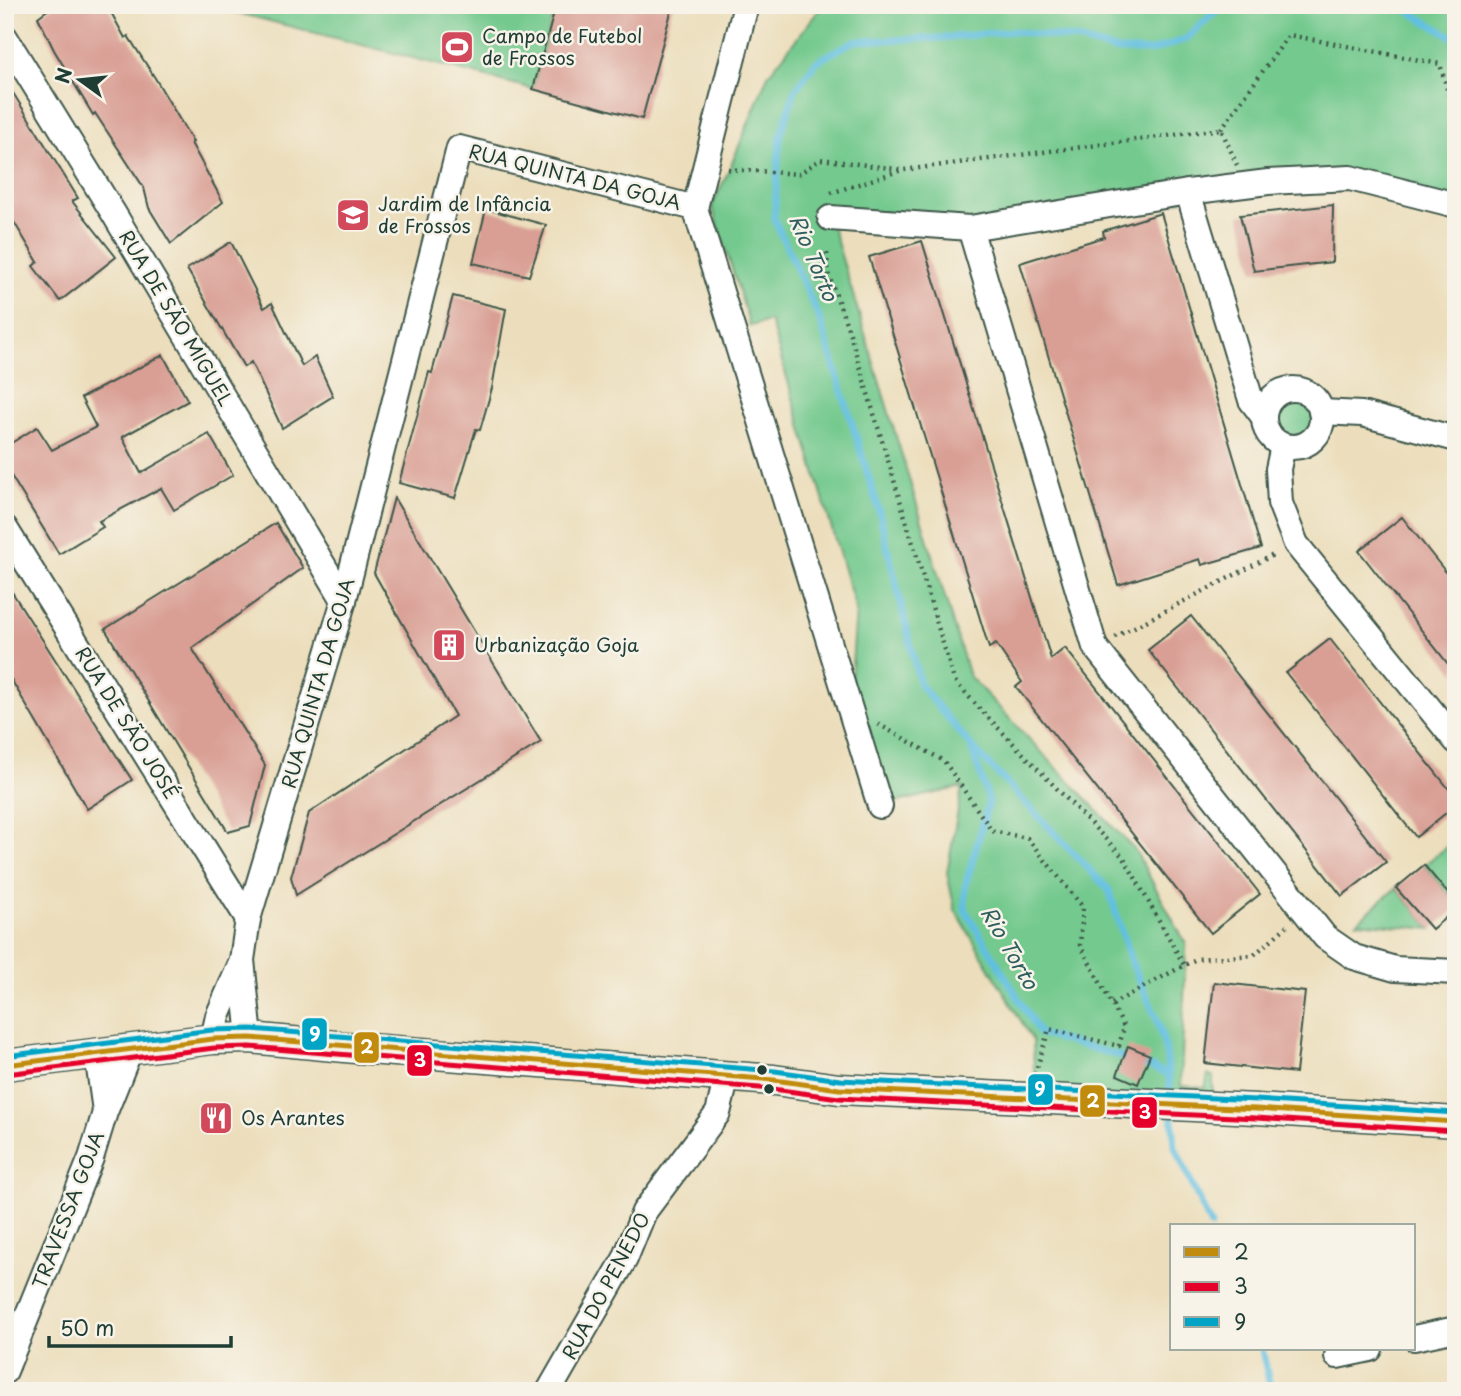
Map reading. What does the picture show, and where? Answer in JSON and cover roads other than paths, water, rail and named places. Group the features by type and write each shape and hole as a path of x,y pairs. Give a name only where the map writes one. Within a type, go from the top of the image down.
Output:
{"main road":[{"path":"5,1065 213,1039 250,1038 727,1076 839,1089 1456,1122"}],"street":[{"path":"695,208 746,5"},
{"name":"RUA DE SÃO MIGUEL","path":"5,37 344,600"},
{"name":"RUA QUINTA DA GOJA","path":"250,1038 242,960 248,919 344,600 460,148 695,208 880,806"},
{"path":"830,218 970,228 1245,184 1350,178 1456,205"},
{"path":"1188,192 1251,400 1263,416 1268,435 1283,446 1301,446 1309,443 1320,429 1321,412 1312,396 1304,391 1286,389 1270,399 1263,416"},
{"path":"970,228 1095,647 1325,937 1354,957 1395,969 1456,972"},
{"path":"1321,412 1362,414 1456,439"},
{"path":"1283,446 1278,469 1280,503 1296,544 1456,741"},
{"name":"RUA DE SÃO JOSÉ","path":"5,528 248,919"},
{"name":"RUA QUINTA DA GOJA","path":"213,1039 218,1016 242,960"},
{"name":"TRAVESSA GOJA","path":"5,1371 91,1158 105,1112 130,1049"},
{"path":"97,1054 105,1112"},
{"name":"RUA DO PENEDO","path":"549,1391 625,1259 644,1212 719,1113 727,1076"},
{"path":"1416,1338 1456,1329"},
{"path":"1337,1356 1365,1350"}],"waterway":[{"name":"Rio Torto","path":"1171,1098 1166,1052 1158,1022 1130,959 1109,890 971,746 920,685 878,507 819,317 774,219 780,138 795,90 816,62 854,41 944,38 1012,31 1074,39 1118,51 1152,51 1186,39 1219,5"},
{"name":"Rio Torto","path":"1398,5 1456,39"},
{"name":"Rio Torto","path":"972,750 989,801 965,887 965,910 1040,1034 1120,1056 1168,1074"},
{"name":"Rio Torto","path":"1172,1110 1175,1147 1210,1224"},
{"name":"Rio Torto","path":"1262,1350 1271,1391"}],"place":[{"name":"Campo de Futebol de Frossos","path":"457,47"},
{"name":"Jardim de Infância de Frossos","path":"353,215"},
{"name":"Urbanização Goja","path":"449,645"},
{"name":"Os Arantes","path":"216,1118"}]}
